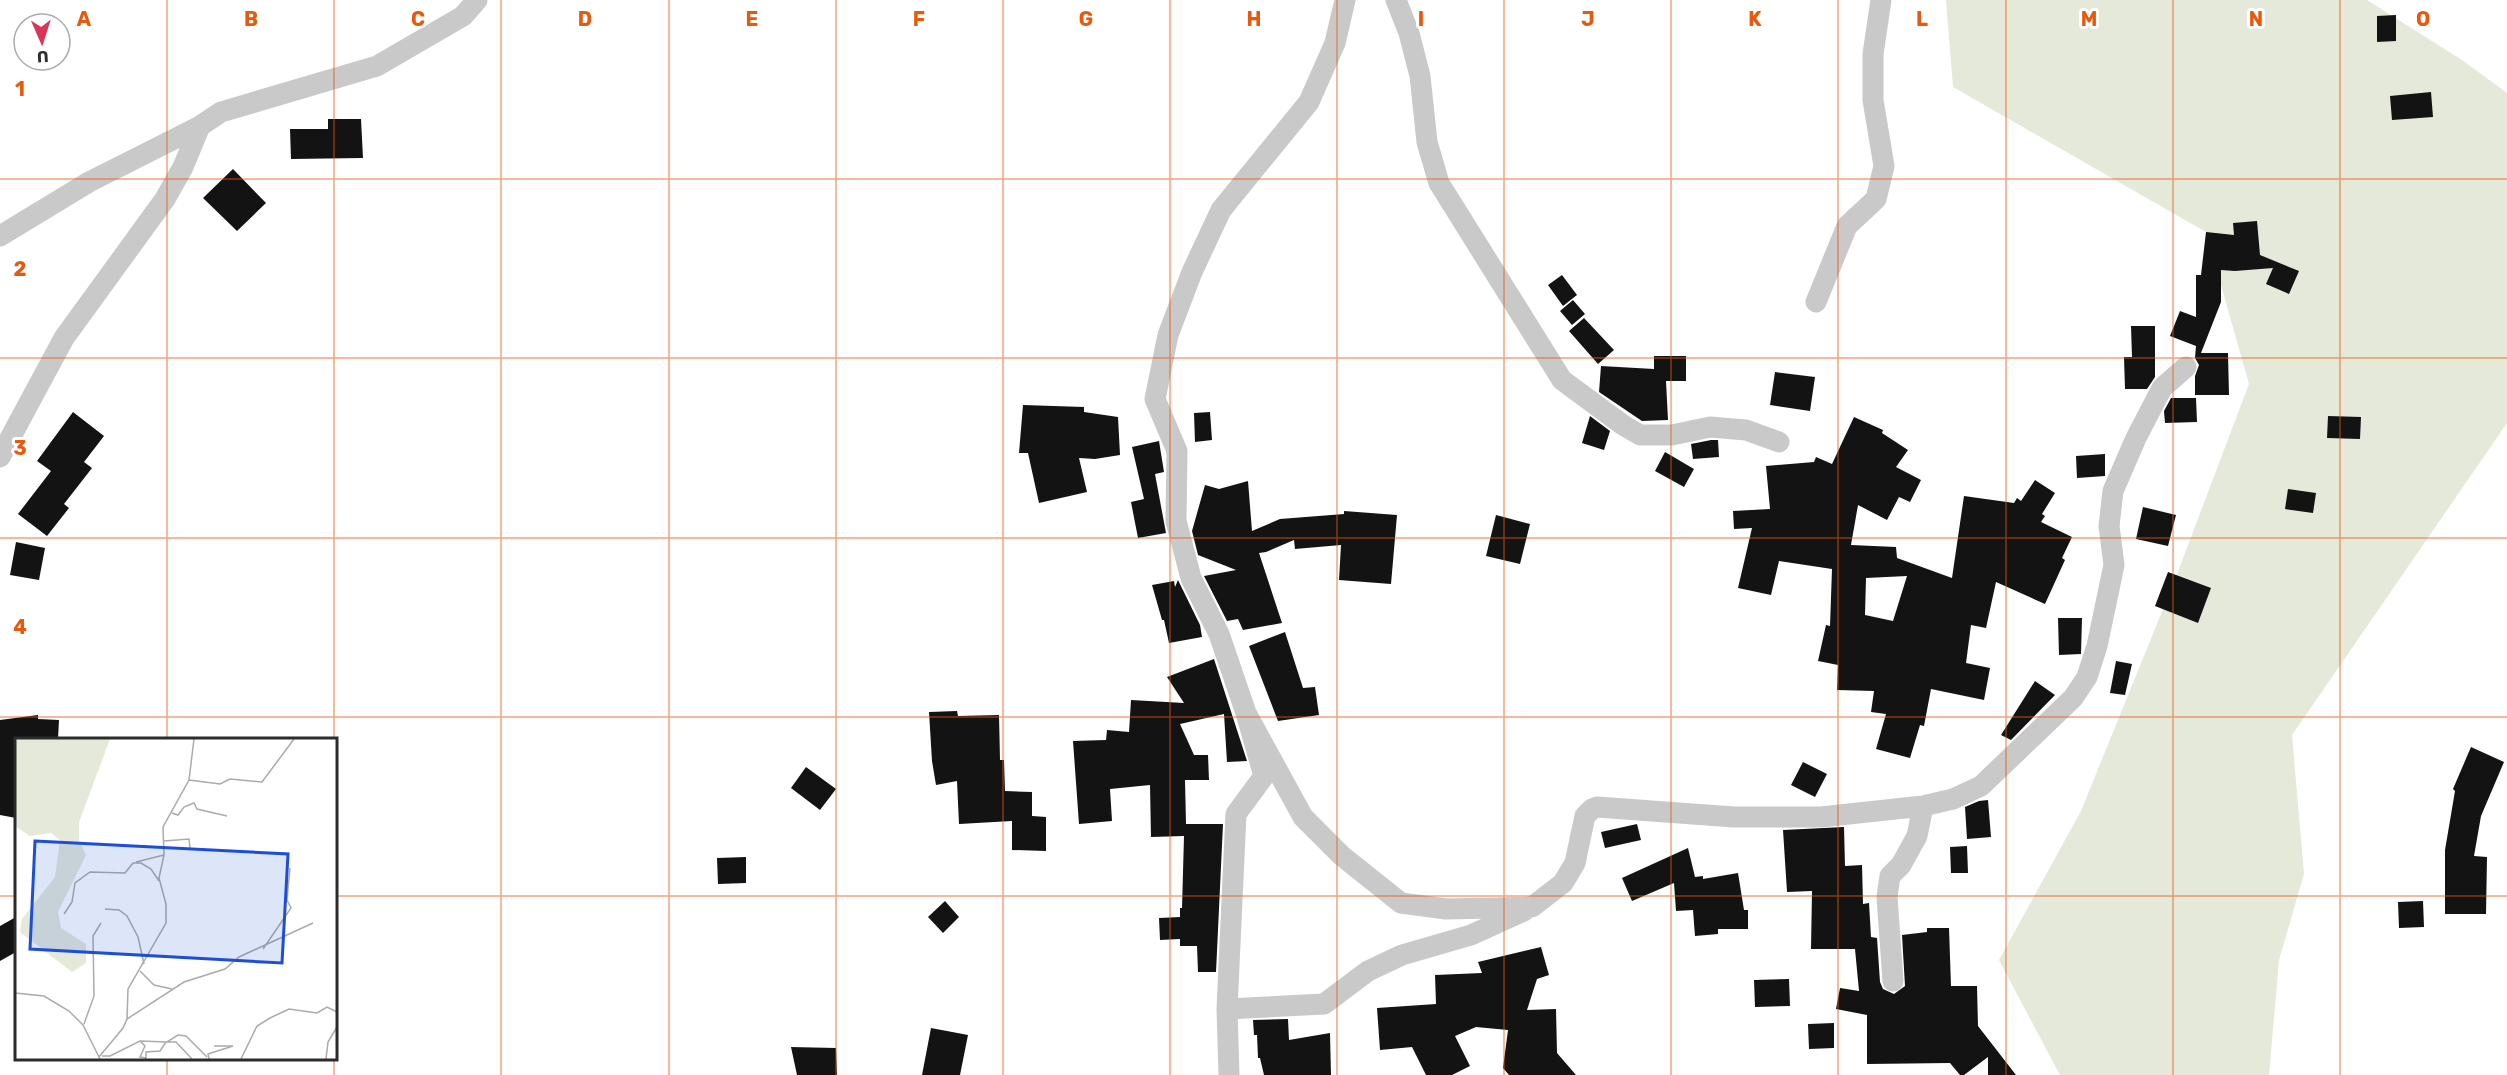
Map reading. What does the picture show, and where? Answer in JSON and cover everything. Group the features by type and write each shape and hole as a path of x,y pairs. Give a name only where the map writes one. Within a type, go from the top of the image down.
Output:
{"street":[{"path":"0,236 89,182 200,126 221,112 377,66 463,16 477,0"},
{"path":"1229,1075 1227,1009 1236,814 1264,776 1246,713 1219,634 1191,579 1176,521 1177,451 1155,399 1168,335 1192,272 1216,220 1221,210 1308,102 1335,43 1345,0"},
{"path":"1396,0 1409,33 1420,76 1427,142 1439,183 1562,380 1640,435 1672,435 1710,427 1746,430 1779,442"},
{"path":"1816,302 1847,226 1876,199 1884,166 1873,100 1873,54 1881,0"},
{"path":"0,457 64,338 165,199 183,167 200,126"},
{"path":"1227,1009 1324,1004 1368,971 1402,955 1471,935 1533,907 1563,883 1575,863 1585,816 1597,807 1734,817 1821,817 1923,806 1953,799 1981,786 2073,698 2087,677 2097,646 2114,566 2109,526 2113,490 2162,388 2186,367"},
{"path":"1246,713 1303,818 1342,856 1401,903 1446,909 1533,907"},
{"path":"1893,981 1887,897 1890,876 1901,865 1917,836 1923,806"}],"green space":[{"path":"1946,0 2367,0 2462,60 2507,93 2507,423 2292,735 2304,874 2279,960 2269,1075 2060,1075 1999,960 2081,811 2174,582 2249,384 2206,232 1953,87"}],"building":[{"path":"2396,15 2396,41 2377,42 2377,16"},
{"path":"2431,92 2433,117 2392,120 2390,96"},
{"path":"328,119 361,119 363,158 291,159 290,129 328,129"},
{"path":"233,169 266,203 237,231 203,198"},
{"path":"2257,221 2260,255 2299,271 2289,294 2266,284 2273,268 2221,270 2221,302 2201,353 2228,353 2229,395 2195,395 2195,376 2199,365 2195,358 2196,346 2170,336 2180,311 2196,317 2196,275 2201,275 2206,232 2234,235 2233,223"},
{"path":"1562,275 1577,295 1563,306 1548,285"},
{"path":"1573,300 1585,314 1572,325 1560,311"},
{"path":"1584,318 1614,350 1598,364 1569,331"},
{"path":"2131,326 2155,326 2155,377 2147,389 2125,389 2124,357 2132,357"},
{"path":"1654,356 1686,356 1686,381 1666,381 1668,420 1642,421 1599,392 1601,366 1654,369"},
{"path":"1775,372 1815,377 1810,411 1770,405"},
{"path":"2171,398 2196,398 2197,422 2165,423 2164,411"},
{"path":"1023,405 1084,407 1084,412 1118,417 1120,455 1095,459 1079,458 1087,492 1039,503 1028,453 1019,453"},
{"path":"73,412 104,436 84,462 92,468 64,504 69,508 47,536 18,514 51,471 37,461"},
{"path":"1210,412 1212,440 1195,442 1194,413"},
{"path":"1590,416 1610,431 1604,450 1582,443"},
{"path":"2328,416 2361,417 2360,439 2327,438"},
{"path":"1854,417 1883,430 1882,433 1908,450 1896,467 1921,480 1910,502 1899,497 1887,520 1858,505 1851,545 1896,547 1897,558 1952,578 1964,496 2014,503 2017,498 2021,501 2035,480 2055,493 2042,514 2045,516 2041,522 2072,537 2062,558 2065,560 2045,604 1996,582 1986,628 1971,625 1966,663 1990,668 1984,700 1931,689 1924,726 1920,725 1910,758 1876,749 1886,714 1871,712 1874,691 1837,690 1838,665 1818,661 1826,625 1830,626 1832,569 1779,561 1771,595 1738,588 1752,528 1734,529 1733,511 1770,509 1766,466 1814,462 1816,457 1832,464","holes":["1907,576 1893,621 1865,615 1866,578"]},
{"path":"1718,440 1719,457 1693,459 1691,444"},
{"path":"1159,441 1164,472 1155,474 1166,533 1138,538 1131,502 1144,499 1132,447"},
{"path":"1665,452 1694,469 1684,487 1655,471"},
{"path":"2105,454 2105,476 2077,478 2076,456"},
{"path":"1248,481 1252,531 1280,519 1344,514 1344,511 1397,515 1391,584 1339,580 1341,545 1295,549 1294,540 1259,553 1282,623 1243,630 1238,619 1227,621 1204,576 1236,570 1198,555 1192,531 1205,485 1219,489"},
{"path":"2288,489 2316,493 2313,513 2285,509"},
{"path":"2143,507 2176,515 2168,546 2136,539"},
{"path":"1496,515 1530,524 1520,564 1486,556"},
{"path":"16,542 45,548 39,580 10,575"},
{"path":"2168,572 2211,588 2198,623 2155,606"},
{"path":"1178,580 1200,625 1202,637 1169,643 1152,585 1174,581 1175,587"},
{"path":"2058,618 2082,618 2081,654 2059,655"},
{"path":"1285,632 1303,688 1315,687 1319,715 1278,721 1249,646"},
{"path":"1214,659 1247,761 1227,762 1224,714 1180,724 1194,755 1208,755 1209,780 1185,780 1186,824 1223,824 1216,972 1198,972 1197,946 1180,946 1180,939 1160,940 1159,918 1180,917 1184,836 1151,837 1150,785 1110,789 1112,821 1079,824 1073,741 1106,740 1107,730 1129,732 1131,700 1184,703 1167,677"},
{"path":"2116,661 2132,664 2125,695 2110,693"},
{"path":"2035,681 2055,695 2011,740 2001,735"},
{"path":"957,711 958,716 999,715 1000,760 1004,760 1005,791 1032,792 1032,816 1046,817 1046,851 1012,850 1012,821 959,824 957,781 936,785 929,712"},
{"path":"38,715 38,719 59,720 58,738 15,738 15,818 0,815 0,720"},
{"path":"2471,747 2504,762 2481,816 2474,856 2487,857 2486,914 2445,914 2445,850 2455,791 2453,789"},
{"path":"1803,762 1827,774 1815,797 1791,785"},
{"path":"806,767 836,789 820,810 791,788"},
{"path":"1988,800 1991,837 1967,839 1965,807"},
{"path":"1637,824 1641,840 1605,848 1601,832"},
{"path":"1844,827 1845,866 1862,865 1863,904 1869,903 1871,937 1877,938 1880,982 1883,989 1894,994 1905,986 1902,935 1927,932 1927,928 1949,928 1951,986 1977,986 1978,1026 2016,1075 1988,1075 1988,1057 1964,1075 1960,1075 1950,1063 1867,1064 1867,1015 1836,1009 1840,988 1859,991 1855,949 1811,949 1812,891 1787,892 1783,830"},
{"path":"1967,846 1968,873 1951,873 1950,847"},
{"path":"1688,848 1695,877 1703,876 1703,879 1738,873 1744,910 1748,910 1748,929 1718,929 1718,934 1695,936 1693,910 1676,911 1674,883 1632,901 1622,878"},
{"path":"746,857 746,883 718,884 717,858"},
{"path":"945,901 959,917 943,933 928,917"},
{"path":"2423,901 2424,927 2399,928 2398,902"},
{"path":"15,918 15,953 0,961 0,926"},
{"path":"1541,947 1549,975 1537,979 1527,1010 1556,1009 1557,1053 1576,1075 1509,1075 1503,1068 1508,1030 1476,1027 1455,1036 1470,1066 1452,1075 1426,1075 1412,1047 1380,1050 1377,1008 1436,1004 1435,975 1482,973 1478,962"},
{"path":"1789,979 1790,1006 1755,1007 1754,980"},
{"path":"1288,1019 1289,1040 1330,1033 1331,1075 1264,1075 1260,1058 1258,1058 1257,1035 1254,1035 1253,1020"},
{"path":"1834,1023 1834,1048 1809,1049 1808,1024"},
{"path":"931,1028 968,1035 960,1075 922,1075"},
{"path":"791,1047 836,1048 837,1075 797,1075"}]}
